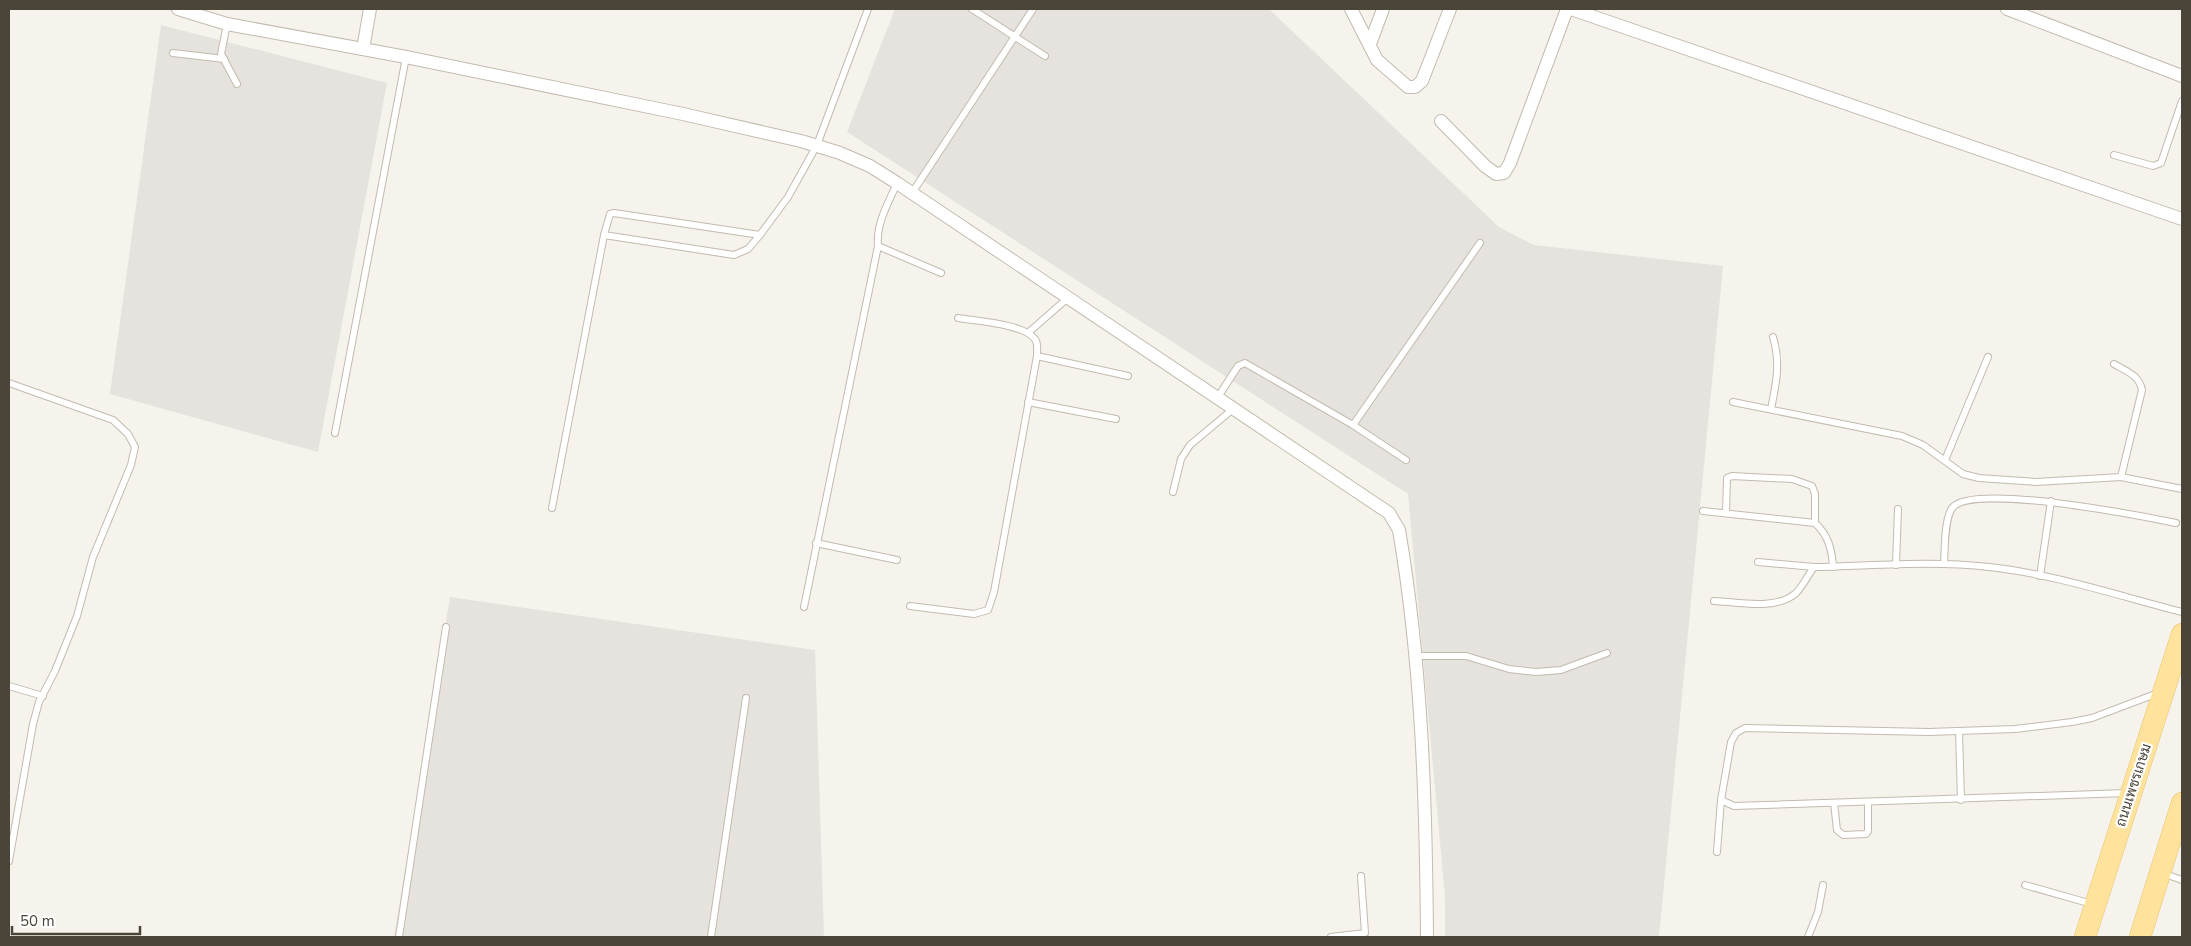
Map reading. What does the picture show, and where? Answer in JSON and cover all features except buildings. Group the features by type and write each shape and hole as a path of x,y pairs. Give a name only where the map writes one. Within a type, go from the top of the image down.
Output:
{"main road":[{"name":"ถนนเพชรเกษม","path":"2085,937 2182,634"},
{"path":"2140,937 2182,803"}],"street":[{"path":"178,9 210,14 227,24 406,57 682,114 817,145 870,166 1069,297 1389,513 1399,530 1415,656 1426,827 1427,937"},
{"path":"363,49 370,9"},
{"path":"1351,9 1377,60 1408,87 1415,87 1422,81 1450,9"},
{"path":"1370,44 1383,9"},
{"path":"1441,121 1485,166 1496,174 1504,173 1510,162 1567,9"},
{"path":"1571,9 2182,219"},
{"path":"2007,9 2182,76"}],"lane":[{"path":"604,234 734,255 748,249 788,197 817,145 868,9"},
{"path":"972,9 1045,56"},
{"path":"912,193 1033,9"},
{"path":"227,24 221,54 237,84"},
{"path":"173,53 224,59"},
{"path":"335,433 406,57"},
{"path":"2114,156 2153,166 2161,163 2182,101"},
{"path":"804,607 878,246 879,225 897,183"},
{"path":"552,508 607,217 614,213 760,235"},
{"path":"1352,425 1480,243"},
{"path":"878,246 940,273"},
{"path":"1029,332 1069,297"},
{"path":"910,606 974,614 988,610 994,592 1037,356 1036,341 1029,332 993,323 958,318"},
{"path":"1771,409 1778,371 1778,353 1773,337"},
{"path":"1037,356 1128,376"},
{"path":"1945,460 1988,357"},
{"path":"1218,397 1238,366 1245,363 1352,425 1406,460"},
{"path":"2114,364 2140,381 2142,390 2121,477"},
{"path":"9,383 113,420 128,434 135,447 131,465 94,557 77,616 33,724 9,861"},
{"path":"1028,402 1116,420"},
{"path":"1733,402 1902,436 1922,445 1963,474 1978,478 2036,482 2121,477 2182,490"},
{"path":"1173,492 1182,459 1190,445 1233,409"},
{"path":"1726,513 1726,478 1732,476 1792,479 1812,486 1815,494 1815,522 1832,548 1833,566"},
{"path":"1944,564 1949,514 1954,506 1960,502 1978,499 2051,501 2176,522"},
{"path":"2040,576 2051,501"},
{"path":"1896,565 1898,509"},
{"path":"1703,511 1815,522"},
{"path":"816,543 897,560"},
{"path":"1758,562 1814,567 1944,564 1990,567 2040,576 2182,612"},
{"path":"1714,601 1769,603 1784,599 1796,593 1814,567"},
{"path":"399,937 446,627"},
{"path":"1415,656 1466,656 1509,669 1536,672 1561,670 1607,653"},
{"path":"9,686 43,696"},
{"path":"1717,852 1721,800 1731,742 1736,733 1745,728 1959,732 2015,729 2092,718 2164,691"},
{"path":"711,937 746,698"},
{"path":"1959,732 1960,800"},
{"path":"1721,800 1734,806 2130,793"},
{"path":"1834,803 1837,830 1843,836 1866,834 1868,831 1868,802"},
{"path":"2161,872 2182,880"},
{"path":"1331,937 1365,935 1361,876"},
{"path":"1808,937 1818,912 1823,885"},
{"path":"2024,885 2095,905"}],"shaded area":[{"path":"895,9 1269,9 1499,227 1534,245 1723,266 1659,937 1445,937 1445,897 1408,494 847,132"},
{"path":"161,25 387,83 318,452 110,394"},
{"path":"450,597 815,650 824,937 394,937"}]}
